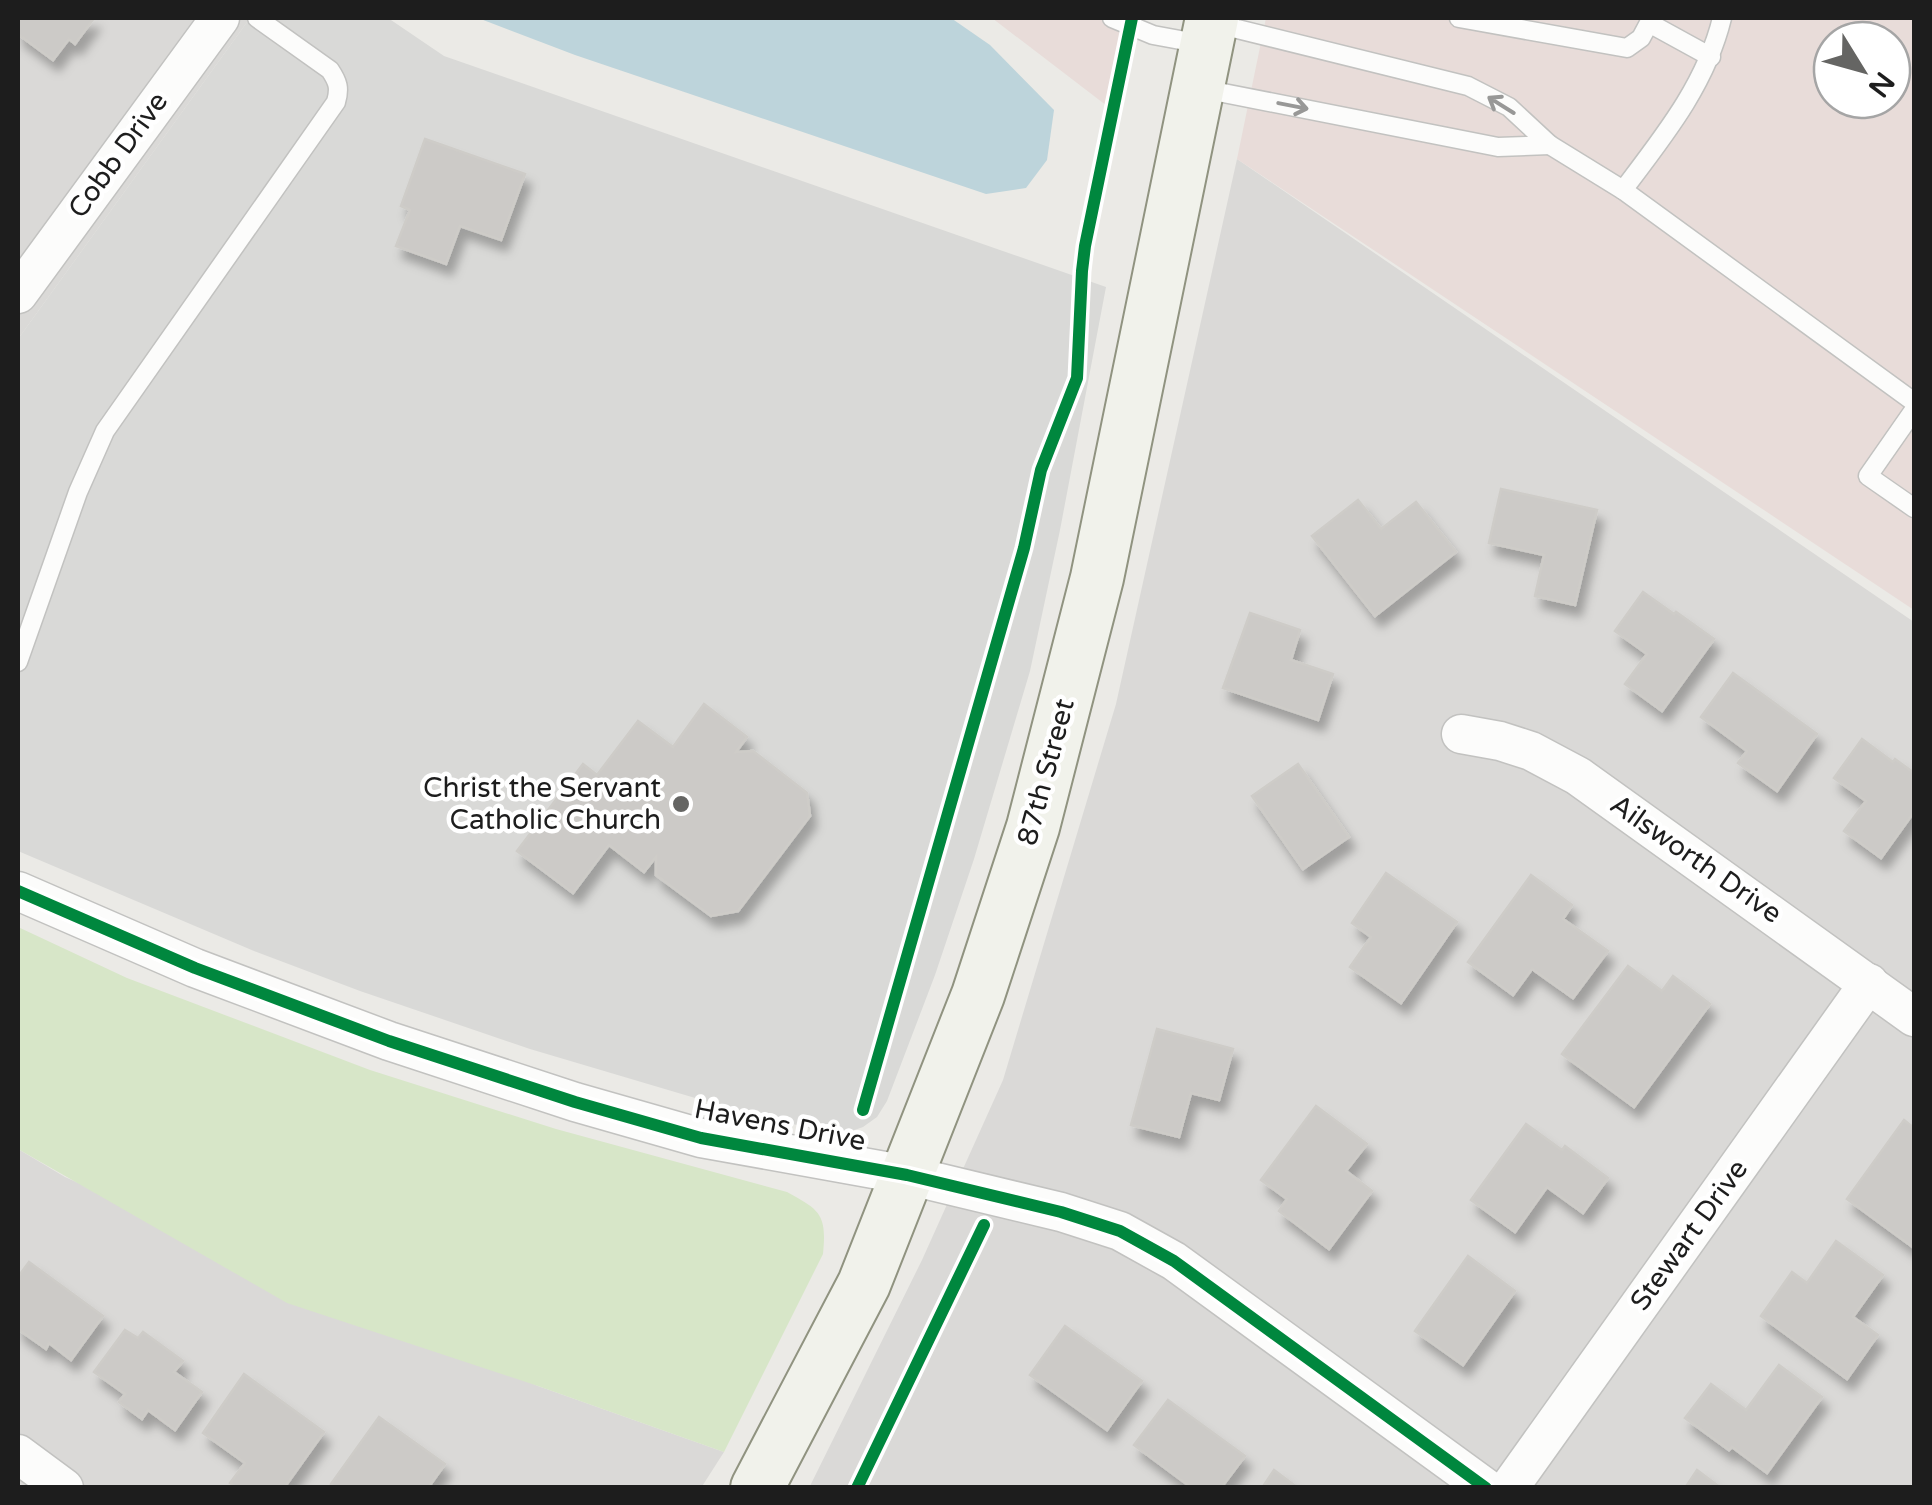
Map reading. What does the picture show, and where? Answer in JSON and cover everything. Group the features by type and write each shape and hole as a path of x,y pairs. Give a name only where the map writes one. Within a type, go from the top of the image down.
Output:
{"main road":[{"name":"87th Street","path":"757,1488 864,1284 978,996 1033,827 1097,578 1207,43"}],"street":[{"name":"Cobb Drive","path":"18,294 220,18"},
{"name":"Ailsworth Drive","path":"1461,734 1532,750 1578,776 1914,1017"},
{"name":"Havens Drive","path":"18,891 179,961 336,1021 575,1102 702,1138 908,1176 1094,1221 1120,1231 1174,1261 1486,1488"},
{"name":"Stewart Drive","path":"1508,1488 1869,983"},
{"path":"18,1454 64,1488"}],"lane":[{"path":"18,662 78,492 105,431 336,102 338,82 330,70 257,18"},
{"path":"1112,18 1154,35 1468,86 1508,107 1550,144 1623,190 1914,402"},
{"path":"1460,18 1628,48 1641,38 1648,23 1711,57"},
{"path":"1623,190 1678,118 1711,57 1722,18"},
{"path":"1207,43 1498,147 1550,144"},
{"path":"1914,410 1868,476 1914,508"}],"shaded area":[{"path":"18,18 250,18 18,339"},
{"path":"250,18 388,18 444,56 1106,287 1030,671 935,975 887,1101 877,1117 863,1127 832,1134 530,1049 254,951 18,851 18,339"},
{"path":"992,18 1133,18 1111,109"},
{"path":"1266,18 1914,18 1914,610 1237,159"},
{"path":"1237,159 1914,622 1914,1487 809,1488 922,1260 1003,1080 1116,704"},
{"path":"18,1149 65,1177 538,1386 724,1452 701,1488 18,1487"}],"green space":[{"path":"18,927 127,978 370,1070 556,1129 787,1192 814,1209 824,1230 823,1254 724,1452 287,1303 18,1149"}],"water":[{"path":"478,18 951,18 990,45 1054,110 1047,160 1026,188 986,194 575,55"}],"building":[{"path":"21,18 94,18 75,44 69,39 53,60 18,34"},
{"path":"425,139 525,174 501,240 460,226 446,264 396,246 410,210 401,206"},
{"path":"1501,489 1597,510 1575,605 1535,596 1544,555 1489,543"},
{"path":"1358,500 1381,529 1416,502 1456,552 1375,616 1312,536"},
{"path":"1643,592 1714,639 1662,711 1625,684 1647,654 1615,631"},
{"path":"1250,613 1300,630 1291,660 1333,674 1318,720 1223,688"},
{"path":"1733,673 1817,734 1777,791 1738,763 1747,751 1701,717"},
{"name":"Christ the Servant Catholic Church","path":"704,704 747,737 736,752 753,751 807,793 810,816 738,911 711,916 656,875 656,857 644,872 609,845 573,893 517,851 583,764 597,775 638,721 673,747"},
{"path":"1862,739 1914,773 1914,812 1881,858 1844,831 1866,801 1834,778"},
{"path":"1298,764 1349,837 1303,869 1252,796"},
{"path":"1386,873 1457,922 1401,1003 1350,967 1371,937 1352,923"},
{"path":"1531,875 1572,905 1563,919 1608,951 1573,998 1532,969 1513,995 1468,962"},
{"path":"1628,966 1662,991 1673,976 1710,1004 1634,1107 1562,1054"},
{"path":"1157,1029 1233,1049 1219,1100 1191,1093 1179,1137 1131,1125"},
{"path":"1316,1106 1367,1144 1346,1171 1372,1191 1329,1249 1279,1211 1287,1199 1261,1180"},
{"path":"1904,1120 1914,1128 1914,1248 1847,1199"},
{"path":"1526,1124 1562,1150 1565,1146 1608,1178 1583,1213 1547,1187 1515,1232 1471,1200"},
{"path":"1836,1241 1883,1275 1853,1317 1878,1335 1847,1379 1761,1316 1792,1272 1807,1283"},
{"path":"1468,1256 1515,1291 1463,1365 1415,1331"},
{"path":"29,1262 103,1316 71,1360 49,1343 46,1349 18,1329 18,1277"},
{"path":"1065,1326 1142,1381 1107,1430 1030,1375"},
{"path":"125,1330 138,1338 143,1332 183,1361 174,1372 202,1392 175,1430 148,1410 142,1419 119,1402 125,1394 94,1372"},
{"path":"1779,1365 1822,1397 1767,1473 1685,1418 1711,1384 1746,1410"},
{"path":"244,1374 324,1432 284,1488 237,1488 230,1483 245,1463 203,1433"},
{"path":"1168,1400 1245,1456 1221,1488 1192,1488 1134,1445"},
{"path":"379,1417 445,1464 428,1488 336,1488 331,1484"},
{"path":"1274,1470 1298,1488 1262,1488"},
{"path":"1697,1470 1721,1488 1685,1488"}],"cycle path":[{"path":"863,1110 1024,548 1041,470 1077,378 1085,246 1132,18"},
{"path":"18,891 195,968 389,1041 575,1102 701,1138 907,1175 1061,1212 1120,1231 1174,1261 1486,1488"},
{"path":"857,1488 984,1225"}],"place":[{"name":"Christ the Servant Catholic Church","path":"681,804"}]}
